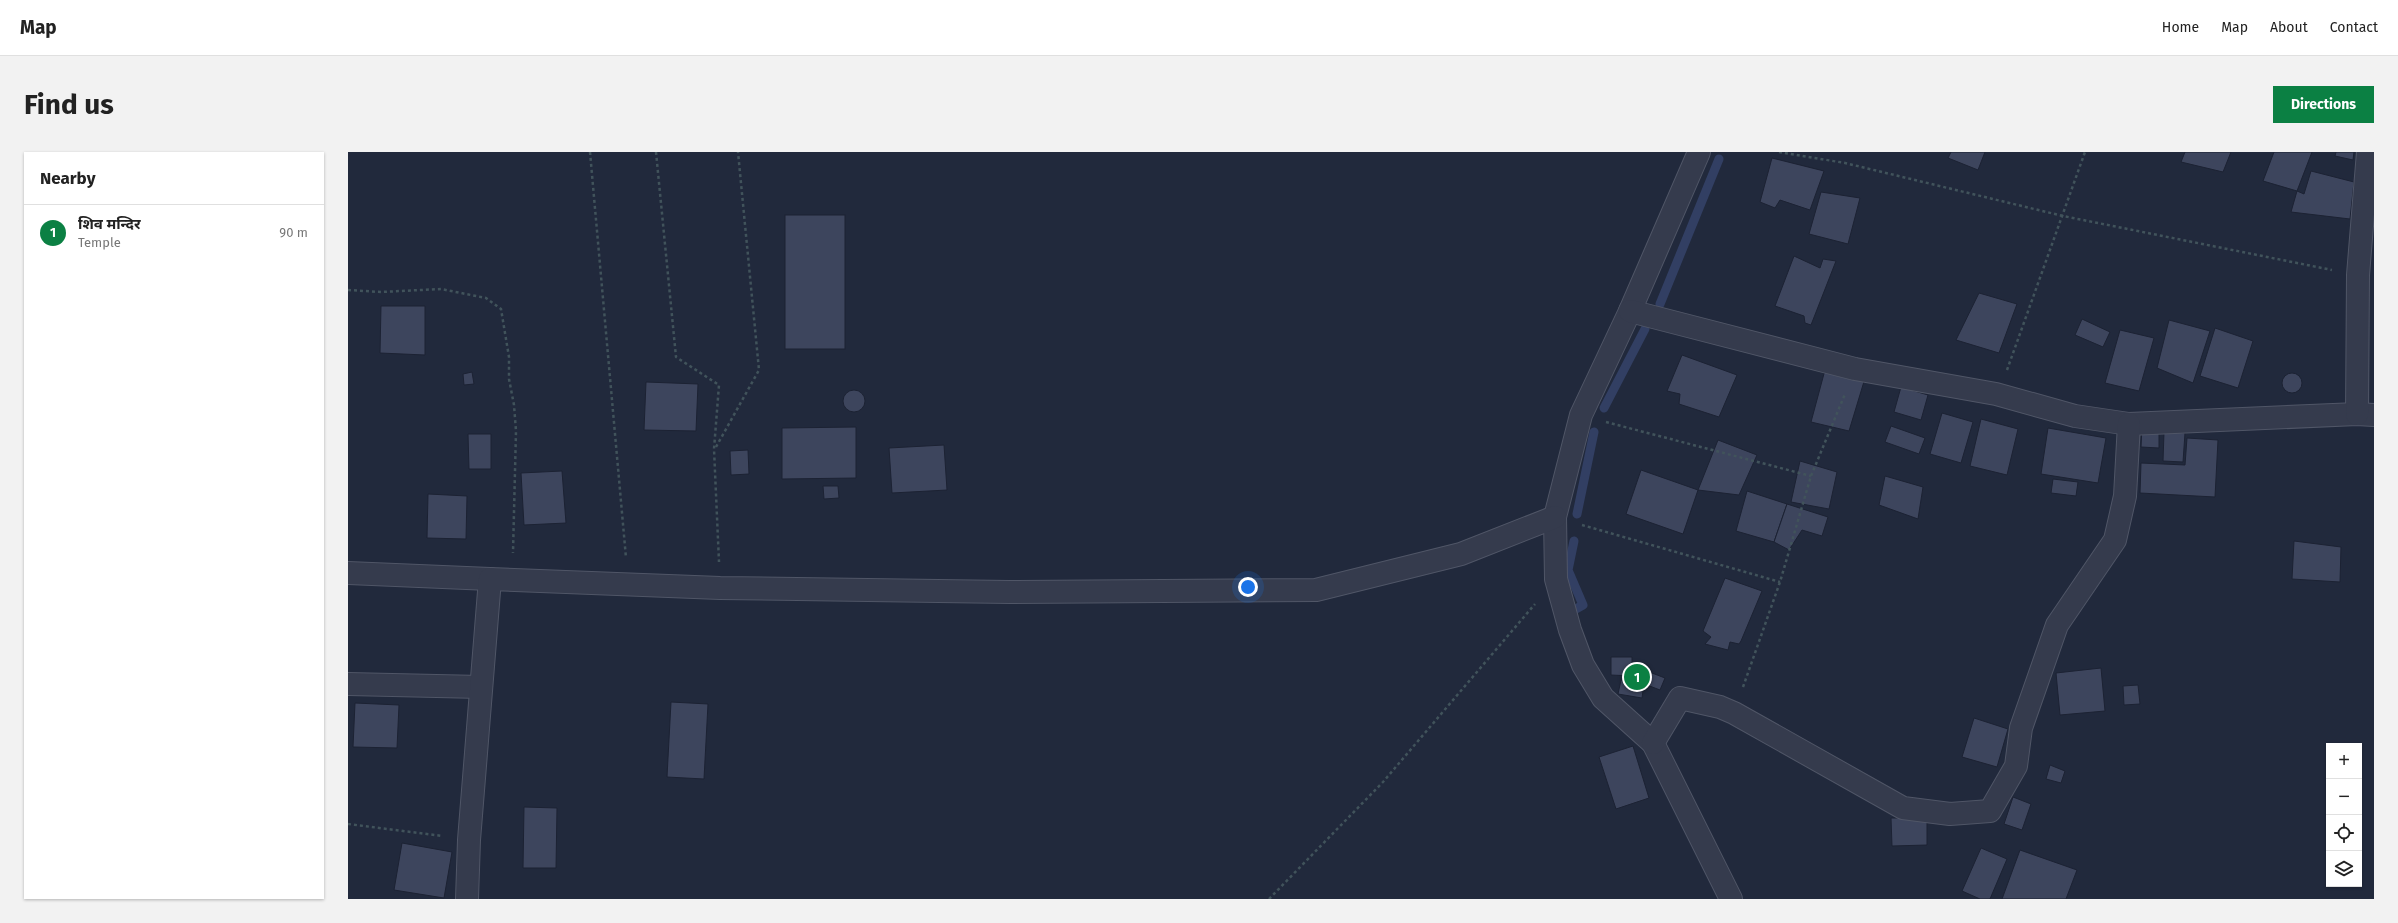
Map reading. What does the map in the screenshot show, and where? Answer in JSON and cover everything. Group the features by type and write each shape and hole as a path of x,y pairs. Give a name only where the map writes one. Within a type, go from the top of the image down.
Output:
{"street":[{"path":"1699,152 1630,311 1581,415 1555,517 1556,579 1570,630 1582,665 1603,698 1653,743 1731,899"},
{"path":"1630,311 1855,369 1996,394 2075,416 2129,424 2365,414 2358,275 2368,152"},
{"path":"1653,743 1680,698 1720,707 1734,713 1903,808 1950,814 1990,811 2016,766 2021,728 2057,625 2115,540 2125,496 2129,424"},
{"path":"348,573 629,586 720,588 1009,592 1316,590 1461,554 1555,517"},
{"path":"467,899 469,840 490,579"},
{"path":"348,684 481,687"}],"path":[{"path":"590,152 629,586"},
{"path":"656,152 676,357 718,385 714,449 720,588"},
{"path":"714,449 759,370 738,152"},
{"path":"1779,152 1845,163 2063,216 2358,275"},
{"path":"1996,394 2009,366 2085,152"},
{"path":"348,290 381,292 441,288 486,298 501,309 509,357 509,379 515,418 517,454 513,555"},
{"path":"1734,713 1780,582 1811,476 1855,369"},
{"path":"1581,415 1811,476"},
{"path":"1555,517 1780,582"},
{"path":"1269,899 1383,782 1556,579"},
{"path":"348,824 469,840"}],"building":[{"path":"1951,152 1985,152 1978,170 1948,158"},
{"path":"2185,152 2231,152 2223,172 2181,162"},
{"path":"2274,152 2312,152 2297,191 2263,181"},
{"path":"2336,152 2354,152 2353,160 2335,156"},
{"path":"1772,158 1824,171 1810,210 1780,200 1775,208 1760,202"},
{"path":"2311,171 2354,182 2350,219 2291,212 2297,191 2304,194"},
{"path":"1821,192 1860,198 1848,244 1809,234"},
{"path":"785,215 845,215 845,349 785,349"},
{"path":"1794,256 1820,268 1823,259 1836,261 1811,325 1805,323 1804,316 1775,306"},
{"path":"1979,293 2017,304 1999,353 1956,340"},
{"path":"381,306 425,306 425,355 380,353"},
{"path":"2082,319 2110,332 2103,347 2075,335"},
{"path":"2169,320 2210,331 2193,383 2157,368"},
{"path":"2215,328 2253,341 2238,388 2200,376"},
{"path":"2120,330 2154,338 2139,391 2105,383"},
{"path":"1682,355 1737,375 1719,417 1679,404 1680,394 1667,391"},
{"path":"1829,355 1869,365 1849,431 1811,422"},
{"path":"472,372 474,384 464,385 463,374"},
{"path":"2288,373 2296,373 2302,379 2302,387 2296,393 2288,393 2282,387 2282,379"},
{"path":"646,382 698,384 696,431 644,430"},
{"path":"1901,387 1928,395 1921,420 1894,412"},
{"path":"854,390 862,393 865,401 862,409 854,412 846,409 843,401 846,393"},
{"path":"1942,413 1973,422 1961,463 1930,454"},
{"path":"1981,419 2018,429 2007,475 1970,466"},
{"path":"1891,426 1925,438 1919,454 1885,442"},
{"path":"856,427 856,478 782,479 782,428"},
{"path":"2142,427 2159,428 2159,448 2141,447"},
{"path":"2048,428 2106,438 2098,483 2041,474"},
{"path":"2164,432 2185,433 2183,462 2163,461"},
{"path":"468,434 491,434 491,469 469,469"},
{"path":"2187,438 2218,440 2215,497 2140,493 2141,463 2185,465"},
{"path":"1718,440 1757,455 1739,495 1698,490"},
{"path":"944,445 947,490 892,493 889,448"},
{"path":"748,450 749,474 731,475 730,451"},
{"path":"1800,461 1837,472 1829,509 1791,502"},
{"path":"1641,470 1698,490 1683,534 1626,514"},
{"path":"562,471 566,523 524,525 521,473"},
{"path":"1885,476 1923,487 1918,519 1879,505"},
{"path":"2053,479 2078,482 2076,496 2051,493"},
{"path":"823,486 838,486 839,498 824,499"},
{"path":"1747,491 1787,504 1774,542 1736,531"},
{"path":"428,494 467,496 466,539 427,538"},
{"path":"1787,504 1828,517 1822,536 1802,530 1789,550 1774,542"},
{"path":"2294,541 2341,547 2340,582 2292,579"},
{"path":"1725,578 1762,591 1741,641 1739,644 1730,642 1728,650 1705,644 1711,637 1703,631"},
{"path":"1611,657 1632,657 1632,676 1611,675"},
{"path":"2101,668 2105,711 2060,715 2056,673"},
{"path":"1637,670 1641,670 1644,675 1641,680 1637,680 1634,677 1634,673"},
{"path":"1652,673 1665,678 1660,690 1647,685"},
{"path":"1621,680 1644,684 1642,698 1618,694"},
{"path":"2138,685 2140,704 2124,705 2123,686"},
{"path":"671,702 708,704 704,779 667,777"},
{"path":"355,703 399,705 397,748 353,747"},
{"path":"1974,718 2008,729 1997,767 1962,757"},
{"path":"1633,746 1649,798 1616,809 1599,757"},
{"path":"2050,765 2065,771 2061,783 2046,779"},
{"path":"2013,797 2031,804 2022,830 2004,824"},
{"path":"524,807 557,808 556,868 523,868"},
{"path":"1891,818 1927,818 1927,845 1892,846"},
{"path":"402,843 452,852 444,898 394,890"},
{"path":"1981,848 2007,859 1990,899 1980,899 1962,891"},
{"path":"2020,850 2077,870 2066,899 2002,899"}],"waterway":[{"path":"1660,304 1719,159"},
{"path":"1604,408 1645,329"},
{"path":"1577,514 1594,432"},
{"path":"1565,615 1583,605 1568,570 1574,541"}],"place":[{"name":"शिव मन्दिर","path":"1637,677"}]}
